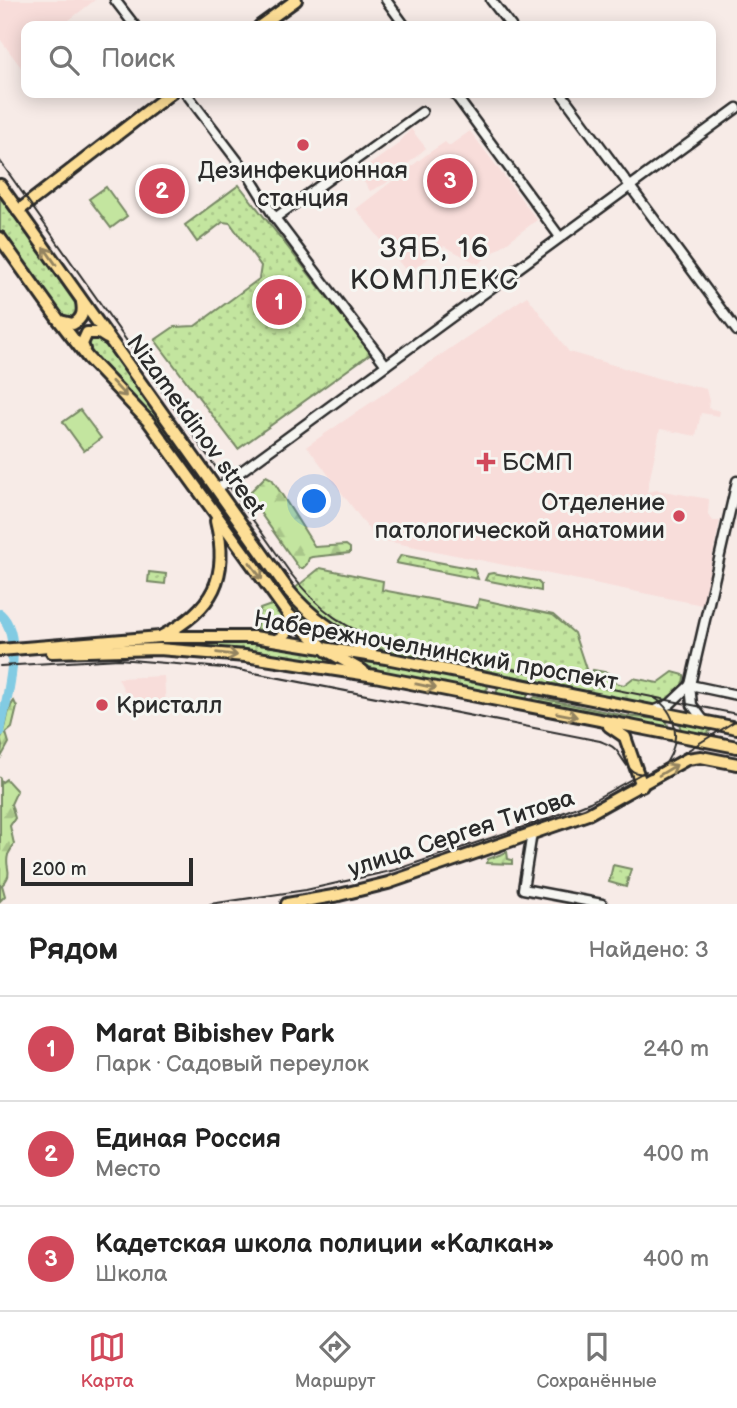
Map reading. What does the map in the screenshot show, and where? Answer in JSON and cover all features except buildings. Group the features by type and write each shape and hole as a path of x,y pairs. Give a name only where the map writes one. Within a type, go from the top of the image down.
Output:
{"main road":[{"path":"267,21 296,0"},
{"path":"18,211 165,98"},
{"name":"Nizametdinov street","path":"0,185 299,603 329,628 386,658"},
{"name":"Nizametdinov street","path":"1,241 88,358 149,422 288,614 322,646 345,662 375,676"},
{"path":"58,319 65,324 78,321 83,311 81,300"},
{"path":"88,358 82,344 87,333 99,333 109,339"},
{"path":"160,637 180,626 202,607 214,589 222,555 215,515"},
{"path":"276,640 290,629 288,614"},
{"name":"Набережночелнинский проспект","path":"0,657 36,650 160,637 240,636 322,646 737,728"},
{"name":"Набережночелнинский проспект","path":"0,650 198,651 375,676 737,747"},
{"path":"476,697 492,691 491,682 482,677"},
{"path":"535,709 528,698 533,690 540,689"},
{"path":"602,722 625,737 642,786"},
{"path":"708,741 735,763"},
{"name":"улица Сергея Титова","path":"287,904 388,883 588,814 687,759 701,757 735,763"}],"street":[{"path":"115,0 131,21"},
{"path":"386,0 401,21"},
{"path":"491,0 507,21"},
{"path":"190,98 249,176 275,218 386,365"},
{"path":"458,98 560,237"},
{"path":"565,98 737,331"},
{"path":"217,489 737,108"},
{"path":"275,218 422,112"},
{"path":"707,722 696,713 692,705 690,685 737,481"},
{"path":"690,685 737,695"},
{"path":"653,711 670,704 690,685"},
{"path":"532,833 523,889 602,904"}],"shaded area":[{"path":"0,0 95,0 68,21 21,21 21,67 0,39"},
{"path":"411,129 426,148 385,184 370,191 358,173 397,145"},
{"path":"470,131 537,220 478,264 444,246 408,273 356,209 430,152 445,142 449,146"},
{"name":"БСМП","path":"527,296 569,352 706,389 708,408 720,411 719,416 701,413 696,436 660,429 647,492 657,490 709,499 708,514 713,521 720,521 702,605 376,539 307,446"},
{"path":"164,676 166,705 133,709 118,678"}],"green space":[{"path":"239,185 371,353 238,449 155,340 174,327 195,326 259,279 261,266 230,223 223,222 197,242 185,225"},
{"path":"106,187 127,216 111,228 89,199"},
{"path":"0,195 77,306 77,315 72,320 60,318 0,232"},
{"path":"89,338 100,338 137,384 287,597 308,619 339,641 318,640 289,611 156,425 87,352 85,342"},
{"path":"80,410 101,438 84,451 63,422"},
{"path":"266,476 272,479 315,547 346,545 350,548 350,553 312,557 303,568 299,568 249,497 251,491"},
{"path":"401,555 474,569 478,579 396,563"},
{"path":"320,568 383,581 382,590 477,608 479,599 553,615 574,633 587,672 592,673 593,670 609,673 616,683 624,685 633,678 658,683 673,672 684,675 684,680 676,694 658,706 381,649 334,624 294,589"},
{"path":"149,572 166,574 165,584 148,582"},
{"path":"488,574 537,581 541,585 541,591 485,580"},
{"path":"274,604 288,622 281,633 256,629 260,609"},
{"path":"250,640 317,649 351,669 254,653 171,644"},
{"path":"336,653 486,683 488,688 483,693 408,678 371,668"},
{"path":"498,686 528,692 526,702 496,696"},
{"path":"535,697 626,716 666,720 670,731 533,704 532,699"},
{"path":"14,701 17,707 12,728 6,733 9,743 0,759 0,739"},
{"path":"678,720 716,727 704,735 681,730"},
{"path":"0,779 2,782 6,779 17,791 11,804 15,818 10,826 14,844 7,860 8,877 2,885 5,896 0,901"},
{"path":"507,852 512,864 487,863 488,859"},
{"path":"613,865 631,869 626,887 609,882"}],"waterway":[{"path":"0,614 8,624 13,654 0,732"}],"tram line":[{"path":"0,161 291,574 312,598 334,617 359,632 388,644 737,714"},
{"path":"0,666 119,659 234,669 600,741 615,749 628,767 639,773 651,773 737,720"},
{"path":"653,697 668,710 674,727 674,745 666,763"},
{"path":"210,904 306,890 395,870 590,802 646,771"}],"place":[{"name":"Дезинфекционная станция","path":"303,145"},
{"name":"Кадетская школа полиции «Калкан»","path":"450,181"},
{"name":"Единая Россия","path":"162,191"},
{"name":"Marat Bibishev Park","path":"279,302"},
{"name":"БСМП","path":"486,462"},
{"name":"Отделение патологической анатомии","path":"679,516"},
{"name":"Кристалл","path":"102,705"}],"district":[{"name":"ЗЯБ, 16 КОМПЛЕКС","path":"435,263"}]}
